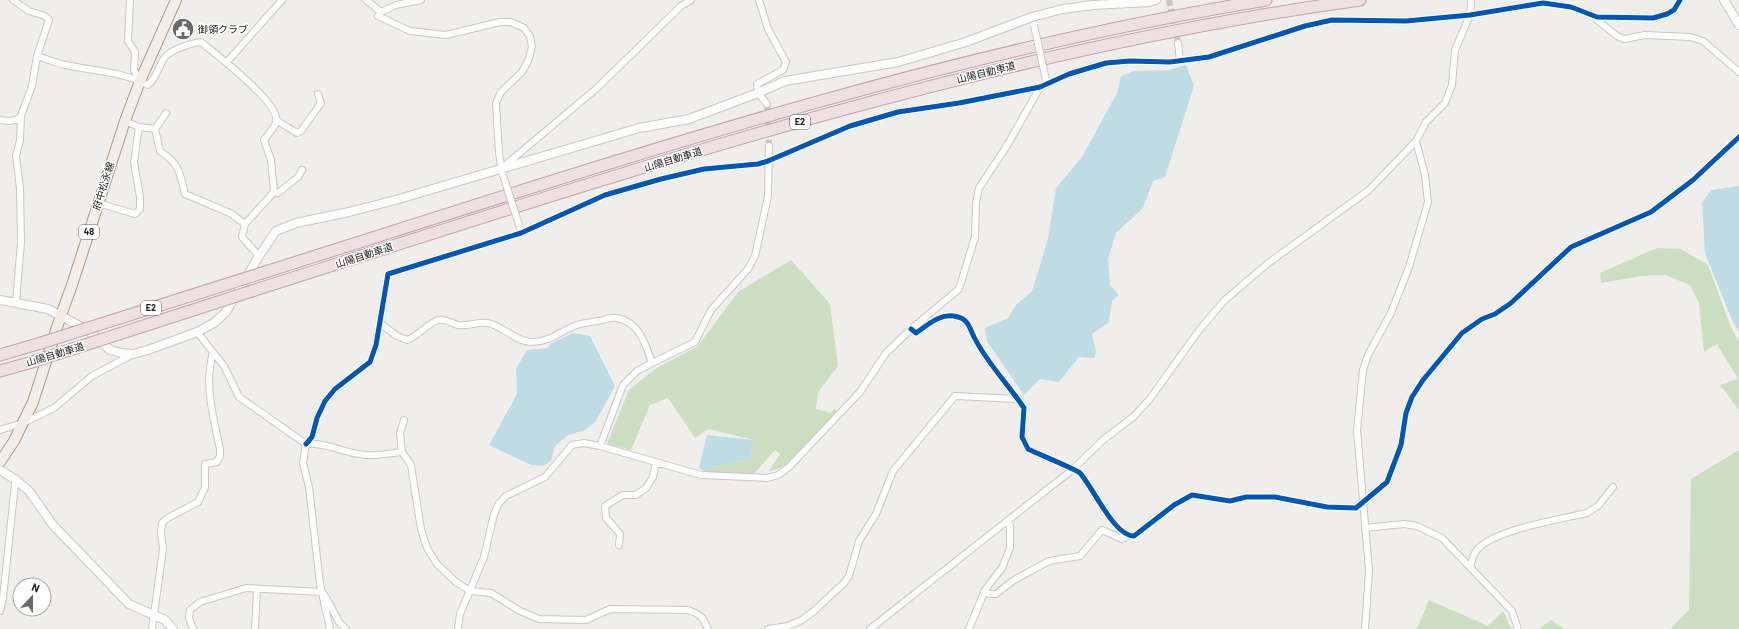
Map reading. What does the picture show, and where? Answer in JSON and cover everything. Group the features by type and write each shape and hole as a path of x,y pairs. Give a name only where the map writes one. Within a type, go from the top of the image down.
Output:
{"highway":[{"name":"山陽自動車道","path":"0,354 41,343 631,157 865,89 1052,42 1157,20 1266,0"},
{"name":"山陽自動車道","path":"0,371 634,171 755,134 877,100 1055,55 1266,14 1360,0"}],"main road":[{"name":"府中松永線","path":"0,462 14,441 33,402 124,121 176,0"}],"street":[{"path":"13,0 29,11 45,16 49,20 36,56 32,86 21,116 20,140 16,156 20,188 21,242 16,302"},
{"path":"130,0 128,41 135,52 134,70 140,81"},
{"path":"226,62 282,0"},
{"path":"366,0 381,12"},
{"path":"421,0 396,5 381,12 378,16 410,30 446,35 500,22 511,22 524,28 530,36 532,47 528,62 522,72 501,92 496,103 498,153 502,172 520,230"},
{"path":"502,172 597,88 681,6 691,0"},
{"path":"759,0 768,29 786,62 783,70 757,84 758,94 767,104"},
{"path":"0,430 23,423 54,408 92,376 133,354 197,332 214,323 230,308 258,256 276,231 296,223 349,212 502,172 639,128 689,120 758,94 785,81 898,62 1033,21 1063,9 1093,2 1149,2 1156,0"},
{"path":"870,629 1072,470 1103,440 1133,417 1149,400 1200,329 1225,300 1267,264 1369,190 1416,141 1426,122 1445,103 1452,85 1455,50 1470,13 1471,0"},
{"path":"330,629 322,592 309,487 303,463 306,444 312,436 325,401 336,389 370,362 376,345 388,274 520,230 605,195 661,179 704,169 758,164 850,126 898,112 959,103 1040,87 1047,82 1069,74 1106,63 1130,61 1170,62 1209,57 1304,26 1332,20 1406,21 1543,3 1571,6 1597,17 1653,18 1667,14 1674,10 1680,0"},
{"path":"1724,0 1739,25"},
{"path":"1597,17 1597,20 1617,36 1624,39 1645,35 1690,37 1703,41 1739,72"},
{"path":"1033,21 1047,82"},
{"path":"36,56 65,65 123,76 148,85 155,80 166,56 191,43 201,42 256,88 276,114 276,122 264,140 271,160 274,192"},
{"path":"1178,43 1180,61"},
{"path":"458,629 460,614 484,556 494,514 499,503 506,496 545,476 572,445 584,443 600,446 656,464 701,475 767,478 778,475 789,467 860,392 886,353 911,329 959,289 975,237 976,203 979,188 1008,144 1040,87"},
{"path":"276,120 297,133 301,131 322,103 318,94"},
{"path":"166,113 155,129 160,151 172,160 181,174 185,194 230,213 244,224"},
{"path":"0,120 9,122 16,120 21,116"},
{"path":"124,121 140,127 155,129"},
{"path":"98,203 135,214 140,209 140,197 134,162 140,127"},
{"path":"985,590 988,594 996,594 1014,580 1048,561 1080,556 1102,530 1122,539 1128,536 1134,536 1174,505 1192,495 1230,501 1246,497 1275,497 1327,507 1356,508 1387,482 1401,445 1406,414 1412,397 1423,380 1462,333 1482,319 1495,314 1511,303 1571,247 1651,212 1693,180 1739,137"},
{"path":"1365,629 1370,570 1357,430 1363,370 1368,355 1391,313 1409,266 1428,202 1425,175 1416,141"},
{"path":"600,446 623,385 638,371 695,342 711,310 748,269 755,256 768,196 769,146"},
{"path":"258,256 242,237 244,224 274,192 278,193 298,177 302,170"},
{"path":"0,300 48,309 89,331 110,350 133,354"},
{"path":"911,329 916,333 940,317 950,315 960,317 967,322 981,351 1024,408 1022,437 1028,449 1079,472 1118,530 1128,536"},
{"path":"380,323 397,336 407,340 414,337 437,321 444,319 458,325 481,322 492,324 528,342 540,342 559,335 577,325 616,317 628,321 638,330 645,342 652,363"},
{"path":"197,332 224,366 239,397 306,444 315,443 367,455 402,452"},
{"path":"152,629 163,549 161,533 162,523 166,519 198,502 205,487 206,464 217,462 220,456 220,449 208,390 210,365 213,352"},
{"path":"768,629 788,626 802,620 844,583 848,576 859,541 876,514 893,471 955,396 1018,399"},
{"path":"404,420 400,433 402,452 411,466 420,529 427,548 436,564 456,582 470,591 491,593 539,619 586,620 610,609 688,610 698,614 708,629"},
{"path":"619,545 620,534 606,518 605,506 623,495 636,494 646,488 653,477 656,464"},
{"path":"0,470 16,480 29,491 53,525 129,604 165,620 173,629"},
{"path":"0,611 3,598 16,480"},
{"path":"1470,567 1477,550 1494,537 1512,530 1587,513 1598,506 1614,487"},
{"path":"970,629 985,590 1002,568 1010,548 1010,526 1007,521"},
{"path":"1365,528 1404,524 1416,526 1442,538 1512,611 1518,629"},
{"path":"193,629 189,618 190,610 200,602 246,588 322,592"},
{"path":"255,629 257,589"},
{"path":"322,592 339,622 346,629"}],"green space":[{"path":"1657,248 1681,249 1708,265 1730,325 1739,342 1739,410 1720,385 1738,379 1717,344 1704,352 1699,303 1690,285 1665,275 1642,276 1601,283 1600,273"},
{"path":"791,260 830,304 838,366 818,392 816,409 830,413 835,408 836,411 796,456 777,469 769,471 780,454 775,450 753,475 705,472 715,466 750,459 754,440 708,429 695,438 668,398 650,405 631,450 607,444 629,390 655,369 698,346 738,292"},
{"path":"1739,450 1739,629 1670,629 1689,610 1691,479"},
{"path":"1429,600 1488,626 1503,611 1511,629 1417,629"},
{"path":"1551,620 1565,629 1539,629"}],"water":[{"path":"1186,65 1194,86 1165,177 1153,181 1143,208 1116,233 1108,259 1110,285 1119,295 1112,301 1109,322 1092,334 1096,352 1094,358 1079,357 1059,382 1040,379 1024,395 987,341 985,328 1008,318 1016,305 1032,291 1048,239 1056,188 1082,157 1117,93 1121,76 1134,71 1169,70"},
{"path":"1739,186 1739,332 1732,320 1705,253 1702,202 1712,190"},
{"path":"573,333 590,336 615,386 596,421 585,430 568,435 555,446 551,461 543,466 531,465 489,445 517,394 516,369 527,350 548,348 550,344"},
{"path":"707,435 754,440 750,459 715,466 705,472 699,468"}],"tunnel":[{"path":"1169,0 1178,43"},
{"path":"767,104 769,146"}],"cycle path":[{"path":"306,444 312,437 317,418 325,401 335,389 370,362 376,345 388,274 521,233 605,195 661,179 704,169 758,164 850,126 898,112 959,103 1040,87 1069,74 1106,63 1130,61 1170,62 1209,57 1305,26 1332,20 1406,21 1470,15 1543,3 1571,7 1597,17 1653,18 1667,14 1674,10 1680,0"},
{"path":"911,329 916,333 941,317 946,316 958,317 964,320 991,365 1024,408 1022,437 1028,449 1080,473 1112,520 1127,534 1134,536 1174,505 1192,495 1230,501 1246,497 1275,497 1327,507 1356,508 1387,482 1401,445 1406,413 1412,397 1423,380 1462,333 1482,319 1495,314 1511,303 1571,247 1651,212 1693,180 1739,137"}],"place":[{"name":"御領クラブ","path":"183,29"}]}
